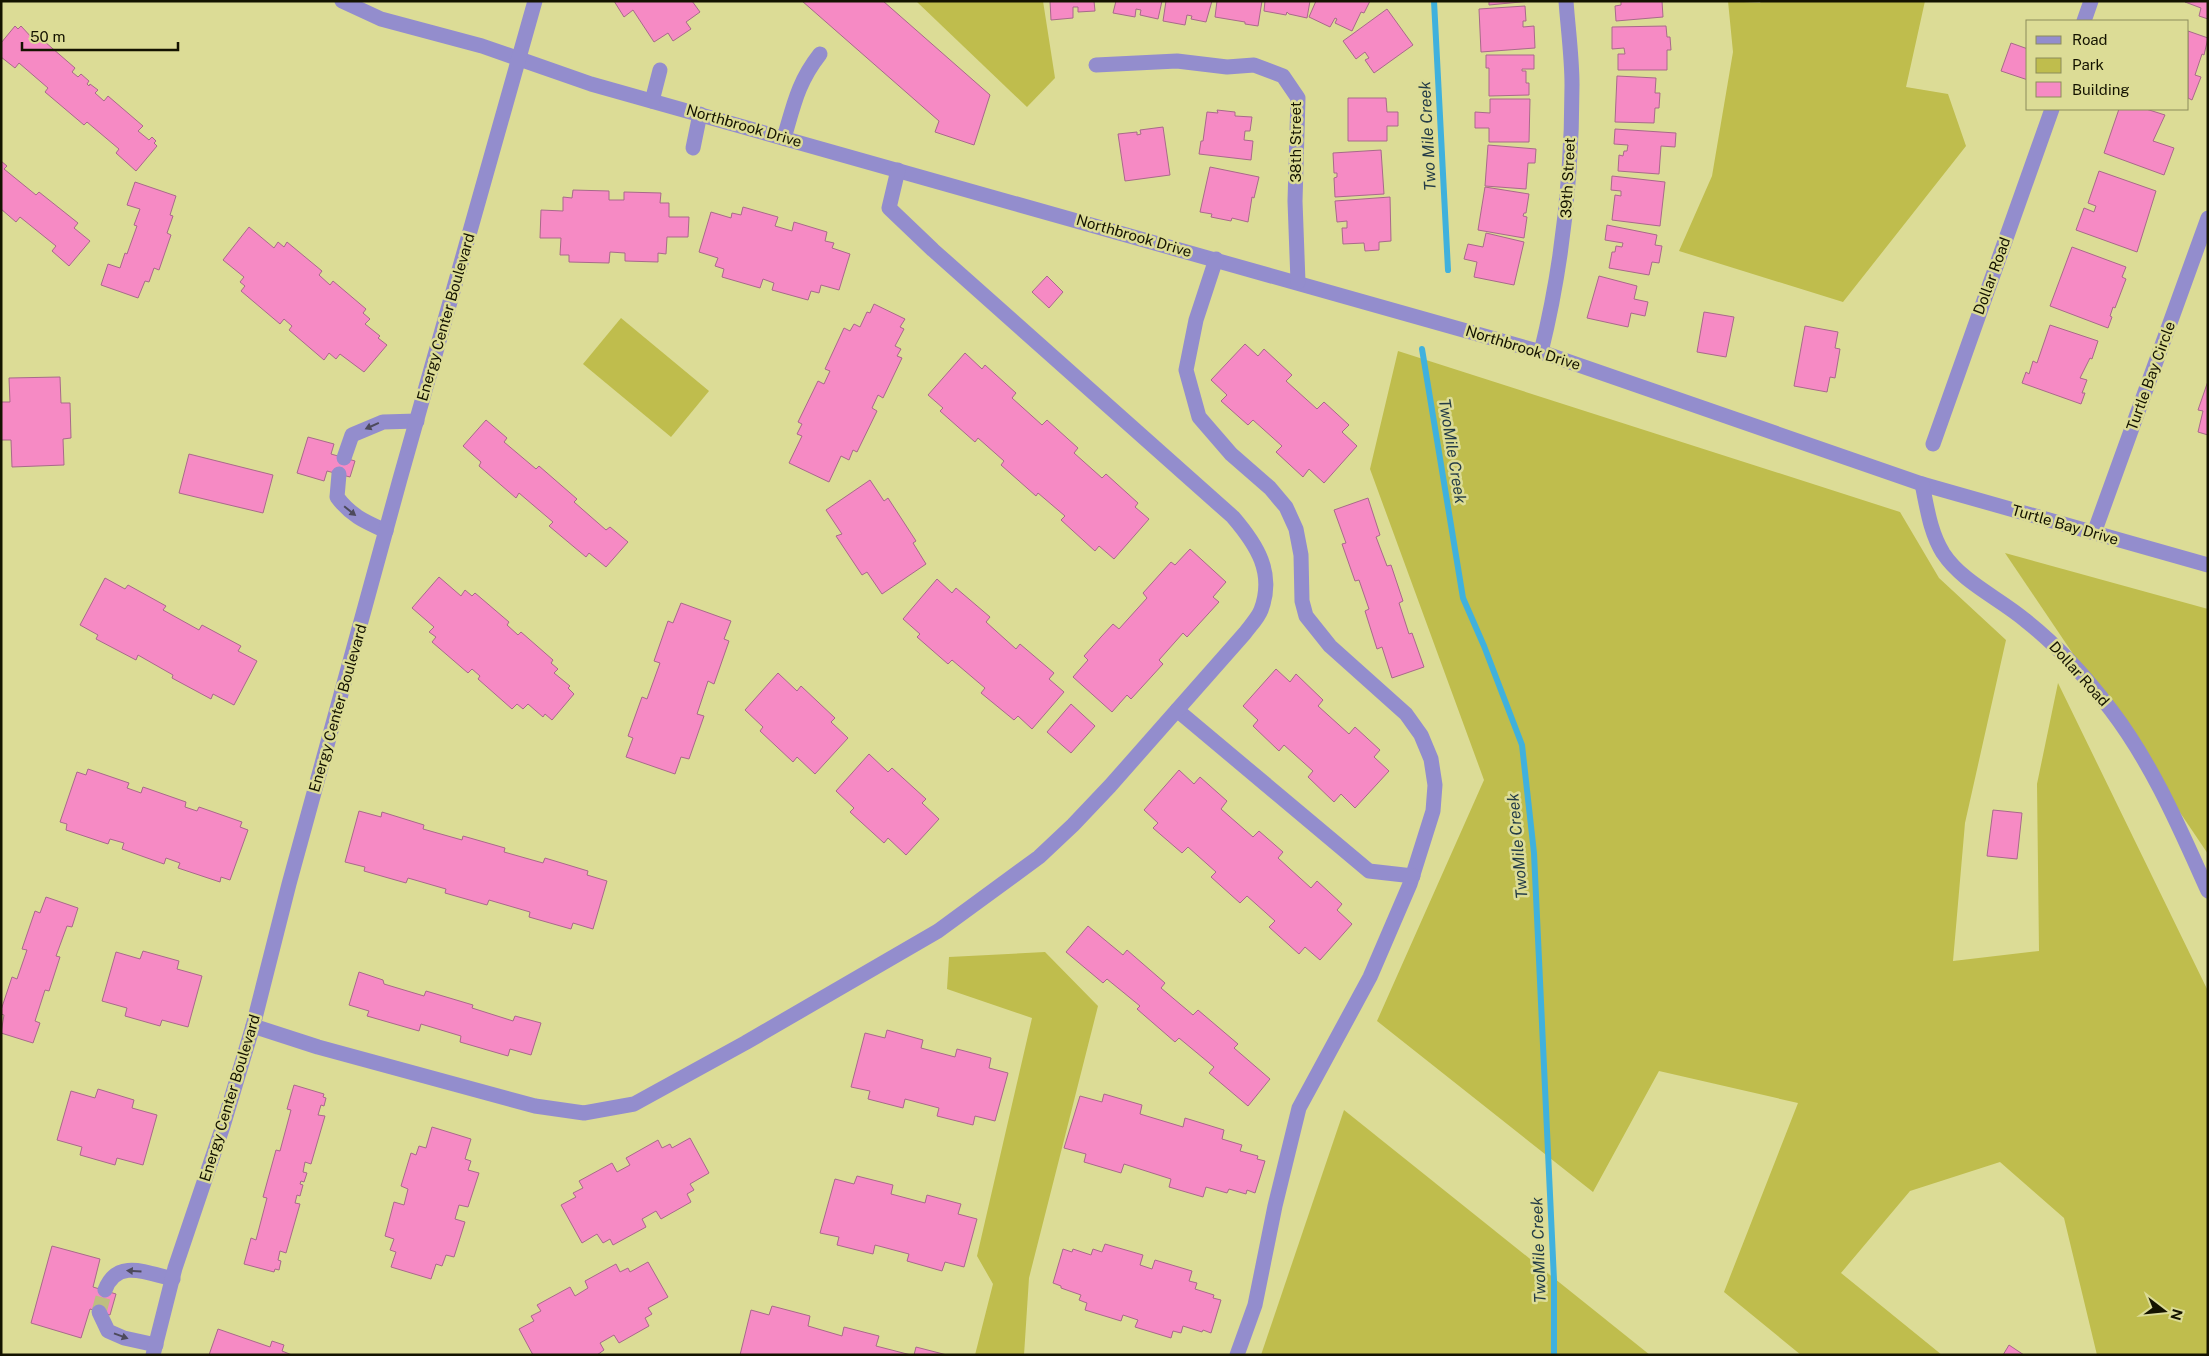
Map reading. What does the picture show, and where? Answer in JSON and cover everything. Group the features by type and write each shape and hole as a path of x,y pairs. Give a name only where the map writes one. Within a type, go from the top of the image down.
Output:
{"street":[{"name":"Northbrook Drive","path":"342,1 382,19 482,46 591,84 1541,352 1922,484"},
{"name":"Energy Center Boulevard","path":"154,1350 173,1279 223,1126 253,1026 289,884 386,531 535,1"},
{"name":"39th Street","path":"1541,352 1552,305 1567,211 1572,83 1566,1"},
{"path":"2084,20 2091,1"},
{"path":"784,138 799,87 808,70 820,54"},
{"name":"38th Street","path":"1096,65 1176,61 1227,67 1254,65 1283,76 1298,98 1295,201 1298,282"},
{"path":"652,101 660,70"},
{"name":"Dollar Road","path":"1933,444 2052,110"},
{"path":"693,148 700,114"},
{"path":"253,1026 318,1046 536,1106 584,1112 634,1104 745,1043 938,930 1039,857 1073,825 1245,633 1260,611 1267,584 1261,556 1248,534 1233,517 933,250 889,208 898,170"},
{"name":"Turtle Bay Circle","path":"2094,533 2208,218"},
{"path":"1216,259 1196,320 1186,370 1199,417 1232,454 1270,488 1286,507 1296,529 1301,555 1302,601 1306,616 1313,627 1348,664 1406,714 1421,735 1431,759 1435,785 1433,811 1413,876 1370,977 1299,1108 1275,1206 1255,1305 1237,1355"},
{"path":"344,458 352,435 383,422 417,421"},
{"path":"339,474 337,497 346,510 386,531"},
{"name":"Dollar Road","path":"1922,484 1932,531 1943,553 1961,572 2022,618 2061,652 2116,717 2166,798 2208,891"},
{"name":"Turtle Bay Drive","path":"1922,484 2208,565"},
{"path":"1176,710 1356,862 1369,870 1413,876"},
{"path":"105,1290 109,1280 120,1271 134,1270 173,1279"},
{"path":"99,1312 108,1331 154,1350"}],"green space":[{"path":"916,1 1043,1 1055,78 1027,107"},
{"path":"1728,1 1760,3 1761,1 1925,1 1906,87 1948,94 1966,146 1843,302 1679,251 1712,176 1733,52"},
{"path":"621,318 709,391 671,437 583,364"},
{"path":"1398,351 1900,512 1939,578 2006,640 1965,823 1953,961 2039,951 2037,784 2058,683 2208,991 2208,1355 2097,1355 2064,1218 2000,1162 1910,1191 1841,1273 1942,1355 1801,1355 1724,1292 1798,1103 1659,1071 1593,1192 1377,1021 1484,780 1370,469"},
{"path":"2005,553 2208,609 2208,854"},
{"path":"1045,952 1098,1006 1029,1278 1024,1355 975,1355 993,1284 977,1256 1032,1018 947,989 949,957"},
{"path":"1344,1110 1650,1355 1261,1355"}],"building":[{"path":"614,1 692,1 700,12 686,22 691,29 673,41 668,33 654,42 633,10 624,17"},
{"path":"802,1 883,1 990,95 974,145 935,132 939,121"},
{"path":"1050,1 1094,1 1095,11 1078,12 1078,7 1073,7 1073,18 1051,20"},
{"path":"1116,1 1162,1 1158,19 1140,15 1141,10 1136,9 1135,17 1113,13"},
{"path":"1166,1 1212,1 1206,22 1191,19 1192,16 1187,15 1185,25 1163,21"},
{"path":"1217,1 1262,1 1258,26 1215,17"},
{"path":"1265,1 1310,1 1307,18 1287,12 1286,15 1264,11"},
{"path":"1316,1 1370,1 1364,13 1361,12 1352,31 1335,23 1337,19 1335,18 1330,27 1309,17"},
{"path":"1489,1 1531,1 1489,5"},
{"path":"1621,1 1662,1 1663,17 1616,21 1615,6 1621,5"},
{"path":"2208,1 2208,19 2199,16 2201,8 2185,2"},
{"path":"1525,6 1526,21 1523,21 1523,27 1534,26 1535,48 1481,52 1479,9"},
{"path":"1387,9 1413,45 1374,73 1365,60 1369,58 1365,52 1356,59 1343,41"},
{"path":"15,26 18,29 21,26 33,39 37,35 75,68 72,72 78,77 81,74 89,81 87,84 89,86 90,84 98,90 95,93 104,101 108,96 143,126 138,131 149,140 152,137 156,141 154,143 157,146 136,171 116,153 119,149 87,122 84,125 45,92 48,88 19,63 15,68 1,57 1,43"},
{"path":"1666,26 1667,37 1670,37 1671,50 1667,50 1667,70 1618,70 1618,54 1625,54 1624,48 1612,49 1612,27"},
{"path":"2189,31 2208,38 2204,55 2202,54 2195,75 2201,77 2192,100 2189,98"},
{"path":"2011,43 2026,48 2026,79 2001,71"},
{"path":"1486,55 1534,55 1534,69 1522,69 1522,71 1526,71 1529,95 1489,96 1489,68 1486,68"},
{"path":"1617,76 1656,78 1655,93 1660,93 1659,108 1655,108 1654,123 1615,122"},
{"path":"1348,98 1386,98 1387,112 1398,112 1398,126 1387,126 1387,141 1348,141"},
{"path":"1490,99 1530,99 1529,142 1489,142 1489,128 1475,128 1475,112 1490,113"},
{"path":"1217,110 1235,112 1235,116 1252,117 1250,131 1245,131 1244,140 1253,141 1251,160 1199,154 1207,112 1218,113"},
{"path":"2119,110 2149,110 2165,115 2153,141 2174,148 2164,175 2104,153"},
{"path":"1163,127 1170,175 1125,181 1118,134 1137,132 1137,135 1141,134 1140,130"},
{"path":"1615,129 1676,133 1675,147 1661,146 1659,174 1618,171 1619,155 1623,156 1624,151 1627,151 1628,145 1614,144"},
{"path":"1488,145 1536,149 1535,163 1528,163 1526,189 1485,186"},
{"path":"1381,150 1384,194 1335,197 1334,178 1337,177 1337,173 1334,173 1333,153"},
{"path":"1,161 7,166 4,169 36,195 39,192 78,223 74,228 90,241 69,266 52,251 56,246 20,217 16,222 1,209"},
{"path":"1210,167 1259,177 1254,198 1252,197 1248,222 1232,218 1231,221 1211,217 1212,214 1200,212"},
{"path":"2099,171 2156,191 2137,252 2076,230 2084,208 2094,212 2096,206 2088,203"},
{"path":"1612,176 1665,182 1660,226 1612,220 1615,195 1621,196 1621,191 1611,190"},
{"path":"135,182 176,196 170,215 173,216 167,233 171,235 159,270 154,268 149,282 145,281 138,298 101,285 108,264 120,268 137,226 134,225 140,209 127,205"},
{"path":"1485,187 1529,194 1526,213 1523,216 1527,217 1524,238 1478,230"},
{"path":"573,190 609,191 609,200 624,200 624,192 661,193 660,203 669,203 669,217 689,217 688,237 667,237 666,254 658,253 658,262 625,261 625,253 610,252 609,263 569,262 569,255 560,255 561,238 540,238 541,210 563,211 563,197 572,198"},
{"path":"1390,197 1391,241 1379,242 1379,250 1365,251 1364,243 1343,244 1342,228 1347,228 1347,221 1337,222 1335,201"},
{"path":"743,207 778,217 775,226 792,231 794,222 827,232 825,241 834,243 832,248 850,254 839,290 821,285 819,293 811,291 808,300 772,290 774,283 763,279 760,288 722,277 724,269 715,266 718,258 699,252 711,212 731,218 732,213 741,215"},
{"path":"1607,225 1657,235 1655,245 1662,246 1659,263 1652,262 1649,275 1609,268 1612,252 1615,252 1616,246 1622,247 1623,243 1605,240"},
{"path":"249,227 274,248 278,242 284,247 287,242 322,271 319,275 330,285 333,281 366,309 363,313 370,319 365,324 380,336 378,338 387,345 364,372 340,354 336,359 329,353 324,360 289,330 292,326 284,319 280,324 241,291 245,286 240,282 244,277 223,260"},
{"path":"1486,233 1524,242 1514,285 1474,277 1477,262 1464,259 1468,244 1483,247"},
{"path":"2072,247 2126,267 2122,277 2126,279 2115,308 2113,307 2108,328 2050,306"},
{"path":"1047,276 1063,292 1049,308 1032,292"},
{"path":"1599,276 1637,286 1634,299 1648,302 1645,316 1631,313 1628,327 1587,318"},
{"path":"874,304 905,319 900,327 904,329 895,346 901,349 897,356 902,358 883,398 878,395 872,408 877,411 857,452 853,450 849,460 841,456 829,482 789,463 802,436 797,434 802,424 798,422 818,381 824,384 830,371 825,369 844,328 850,331 854,324 860,327 867,312 870,313"},
{"path":"1704,312 1734,317 1726,357 1697,352"},
{"path":"2050,325 2098,341 2092,359 2090,358 2080,378 2087,380 2082,393 2085,393 2081,404 2022,383 2026,372 2029,374 2033,361 2037,363"},
{"path":"1805,326 1838,332 1835,348 1840,349 1835,378 1830,377 1827,392 1794,386"},
{"path":"1245,344 1258,356 1264,349 1292,375 1286,381 1317,409 1324,402 1349,425 1342,432 1357,446 1324,483 1309,469 1303,477 1276,452 1282,446 1253,420 1248,425 1221,401 1227,395 1211,380"},
{"path":"965,353 982,369 985,365 1016,393 1012,398 1042,425 1047,420 1078,448 1074,453 1102,478 1106,474 1138,503 1135,507 1149,519 1114,559 1099,546 1095,551 1061,520 1065,516 1038,493 1036,496 1001,465 1004,461 978,438 975,442 940,411 943,408 928,395"},
{"path":"60,377 61,403 70,403 71,438 63,439 64,465 12,467 11,440 1,440 1,402 10,402 9,378"},
{"path":"2208,381 2208,435 2198,432 2203,411 2198,410"},
{"path":"486,420 507,438 504,442 536,469 539,466 577,499 574,502 606,530 610,527 628,542 606,567 589,553 586,557 549,526 553,522 519,493 516,498 479,466 481,462 463,446"},
{"path":"308,437 334,444 331,454 355,461 350,477 327,471 324,481 297,473"},
{"path":"189,454 273,475 263,513 179,493"},
{"path":"870,480 884,501 888,498 916,541 913,543 926,564 882,594 867,572 862,575 836,536 842,534 826,510"},
{"path":"1368,498 1380,535 1376,537 1387,566 1391,565 1403,601 1399,603 1409,634 1412,633 1424,667 1392,678 1382,647 1377,649 1365,611 1369,609 1359,580 1355,581 1342,544 1346,543 1334,510"},
{"path":"1190,549 1226,582 1213,597 1219,602 1187,637 1183,633 1159,660 1163,664 1131,699 1127,695 1112,712 1073,677 1088,660 1084,656 1101,637 1113,624 1119,629 1147,598 1143,593 1171,562 1175,565"},
{"path":"439,577 461,596 465,590 472,596 475,593 509,622 507,625 518,635 521,632 553,660 551,663 558,669 554,673 570,686 568,688 574,694 552,720 545,714 543,717 528,704 523,709 517,704 512,709 478,679 480,676 472,669 468,673 432,642 436,637 429,632 434,627 412,608"},
{"path":"105,578 125,589 128,585 166,606 163,610 199,630 202,625 241,646 238,651 257,661 234,705 213,694 211,699 172,678 173,675 138,655 136,660 96,639 98,635 80,625"},
{"path":"937,579 952,593 956,588 990,617 986,622 1016,649 1020,644 1054,673 1049,679 1064,692 1032,729 1018,716 1014,720 981,693 985,688 952,660 948,664 917,637 920,634 903,619"},
{"path":"681,603 731,621 724,639 729,641 714,684 708,681 697,714 704,716 689,759 681,757 675,774 626,757 633,738 628,736 642,697 647,699 660,663 654,661 668,621 673,623"},
{"path":"1276,669 1290,682 1296,674 1323,700 1318,706 1349,734 1355,727 1380,750 1374,757 1389,771 1355,808 1341,794 1334,802 1308,777 1313,771 1284,745 1279,751 1253,726 1258,720 1243,706"},
{"path":"778,673 797,691 801,686 835,718 831,722 848,738 815,774 797,757 793,762 760,731 763,727 745,710"},
{"path":"1071,704 1095,726 1071,753 1047,732"},
{"path":"869,754 888,772 892,768 926,799 922,803 939,819 906,855 888,838 884,843 850,812 854,808 836,791"},
{"path":"88,769 129,783 127,788 141,793 143,787 186,802 185,807 197,811 199,807 242,822 240,827 248,830 230,880 221,877 220,882 178,868 180,863 166,858 164,864 122,849 124,843 110,839 108,844 66,830 67,824 60,822 77,772 86,775"},
{"path":"1179,770 1194,784 1200,777 1227,801 1221,809 1253,837 1259,831 1283,852 1278,858 1311,888 1317,881 1342,904 1337,910 1352,924 1320,960 1305,947 1299,954 1269,927 1275,921 1247,896 1240,903 1211,877 1216,872 1188,847 1182,853 1153,828 1158,823 1144,810"},
{"path":"1993,810 2022,813 2017,859 1987,856"},
{"path":"359,811 381,817 382,812 424,825 423,829 462,840 463,836 505,848 504,852 543,863 545,858 588,871 587,875 607,881 593,929 573,923 571,929 529,917 530,912 489,900 487,905 445,893 446,889 408,878 406,883 364,871 365,867 345,862"},
{"path":"46,897 78,908 72,927 67,926 56,956 60,957 49,991 45,990 35,1021 40,1023 33,1043 1,1033 4,1015 1,1014 1,1010 12,977 17,979 27,950 22,949 35,911 40,913"},
{"path":"1088,926 1123,955 1127,950 1165,983 1161,988 1193,1015 1198,1010 1238,1044 1234,1048 1270,1079 1248,1106 1209,1073 1214,1067 1179,1038 1175,1042 1137,1009 1140,1006 1107,979 1103,983 1066,952"},
{"path":"143,951 179,961 177,969 202,976 188,1027 162,1020 160,1026 125,1016 127,1008 102,1001 116,952 140,959"},
{"path":"359,972 383,980 384,984 424,996 426,991 473,1005 472,1008 513,1021 515,1016 541,1023 531,1055 510,1049 508,1056 460,1042 461,1036 421,1024 419,1031 367,1016 369,1011 349,1005"},
{"path":"887,1030 923,1040 921,1048 955,1057 957,1049 991,1058 989,1068 1008,1073 995,1121 975,1116 973,1125 937,1116 939,1108 905,1099 903,1108 868,1099 870,1091 851,1087 865,1033 885,1038"},
{"path":"294,1085 324,1094 323,1097 326,1098 324,1106 321,1105 318,1115 325,1116 311,1164 305,1162 303,1172 307,1173 304,1182 301,1181 300,1184 303,1185 300,1196 297,1195 295,1203 300,1204 286,1253 280,1251 278,1260 281,1261 279,1270 275,1269 274,1272 244,1264 251,1238 256,1240 267,1198 263,1197 276,1150 280,1151 291,1110 287,1109"},
{"path":"98,1089 134,1100 132,1108 157,1115 143,1165 117,1158 115,1165 80,1155 82,1147 57,1140 71,1091 95,1098"},
{"path":"1104,1094 1142,1105 1140,1114 1183,1127 1185,1118 1224,1130 1222,1139 1242,1145 1240,1151 1258,1156 1257,1159 1265,1161 1255,1193 1247,1190 1246,1194 1229,1189 1227,1193 1206,1187 1203,1197 1169,1187 1171,1179 1124,1164 1121,1173 1084,1162 1086,1154 1064,1148 1080,1096 1102,1102"},
{"path":"432,1127 471,1139 465,1159 471,1161 468,1170 479,1173 468,1207 459,1205 455,1219 465,1222 454,1257 446,1255 442,1266 436,1264 431,1279 391,1267 396,1252 390,1250 394,1239 385,1236 394,1202 404,1205 408,1189 401,1186 411,1153 416,1155 419,1146 426,1148"},
{"path":"690,1138 709,1173 690,1184 694,1190 687,1194 691,1202 661,1219 656,1211 642,1219 646,1227 613,1245 610,1239 603,1243 597,1234 582,1243 561,1205 576,1197 573,1193 583,1188 579,1181 612,1163 617,1172 630,1165 626,1158 658,1140 662,1148 670,1144 672,1148"},
{"path":"857,1176 893,1185 891,1194 925,1203 927,1195 961,1204 958,1214 977,1219 964,1267 945,1262 942,1271 907,1261 909,1254 875,1245 873,1254 837,1245 839,1237 820,1233 835,1179 854,1184"},
{"path":"1105,1244 1143,1255 1140,1265 1152,1269 1155,1260 1192,1271 1189,1281 1197,1283 1195,1289 1214,1295 1213,1298 1221,1300 1211,1333 1183,1326 1181,1333 1173,1331 1171,1338 1135,1327 1138,1320 1123,1315 1121,1321 1085,1310 1087,1303 1079,1300 1081,1295 1053,1283 1063,1249 1072,1252 1073,1249 1091,1255 1093,1249 1102,1252"},
{"path":"52,1246 100,1259 93,1287 116,1294 110,1315 90,1309 81,1338 31,1323"},
{"path":"648,1262 668,1297 648,1308 652,1314 645,1318 649,1326 619,1343 614,1335 600,1343 604,1350 597,1355 533,1355 519,1329 534,1321 531,1316 541,1311 537,1305 570,1287 575,1296 588,1288 585,1281 616,1264 620,1272 628,1268 630,1272"},
{"path":"772,1306 810,1316 808,1326 842,1336 844,1327 879,1336 876,1346 911,1355 740,1355 751,1310 769,1315"},
{"path":"218,1329 270,1347 272,1341 284,1345 282,1351 292,1355 209,1355"},
{"path":"2009,1345 2024,1355 2003,1355"},
{"path":"916,1347 947,1355 914,1355"}],"waterway":[{"name":"Two Mile Creek","path":"1434,1 1448,270"},
{"name":"TwoMile Creek","path":"1422,349 1463,598 1484,646 1522,745 1534,853 1554,1280 1554,1355"}],"tunnel":[{"path":"99,1312 105,1290"}]}
